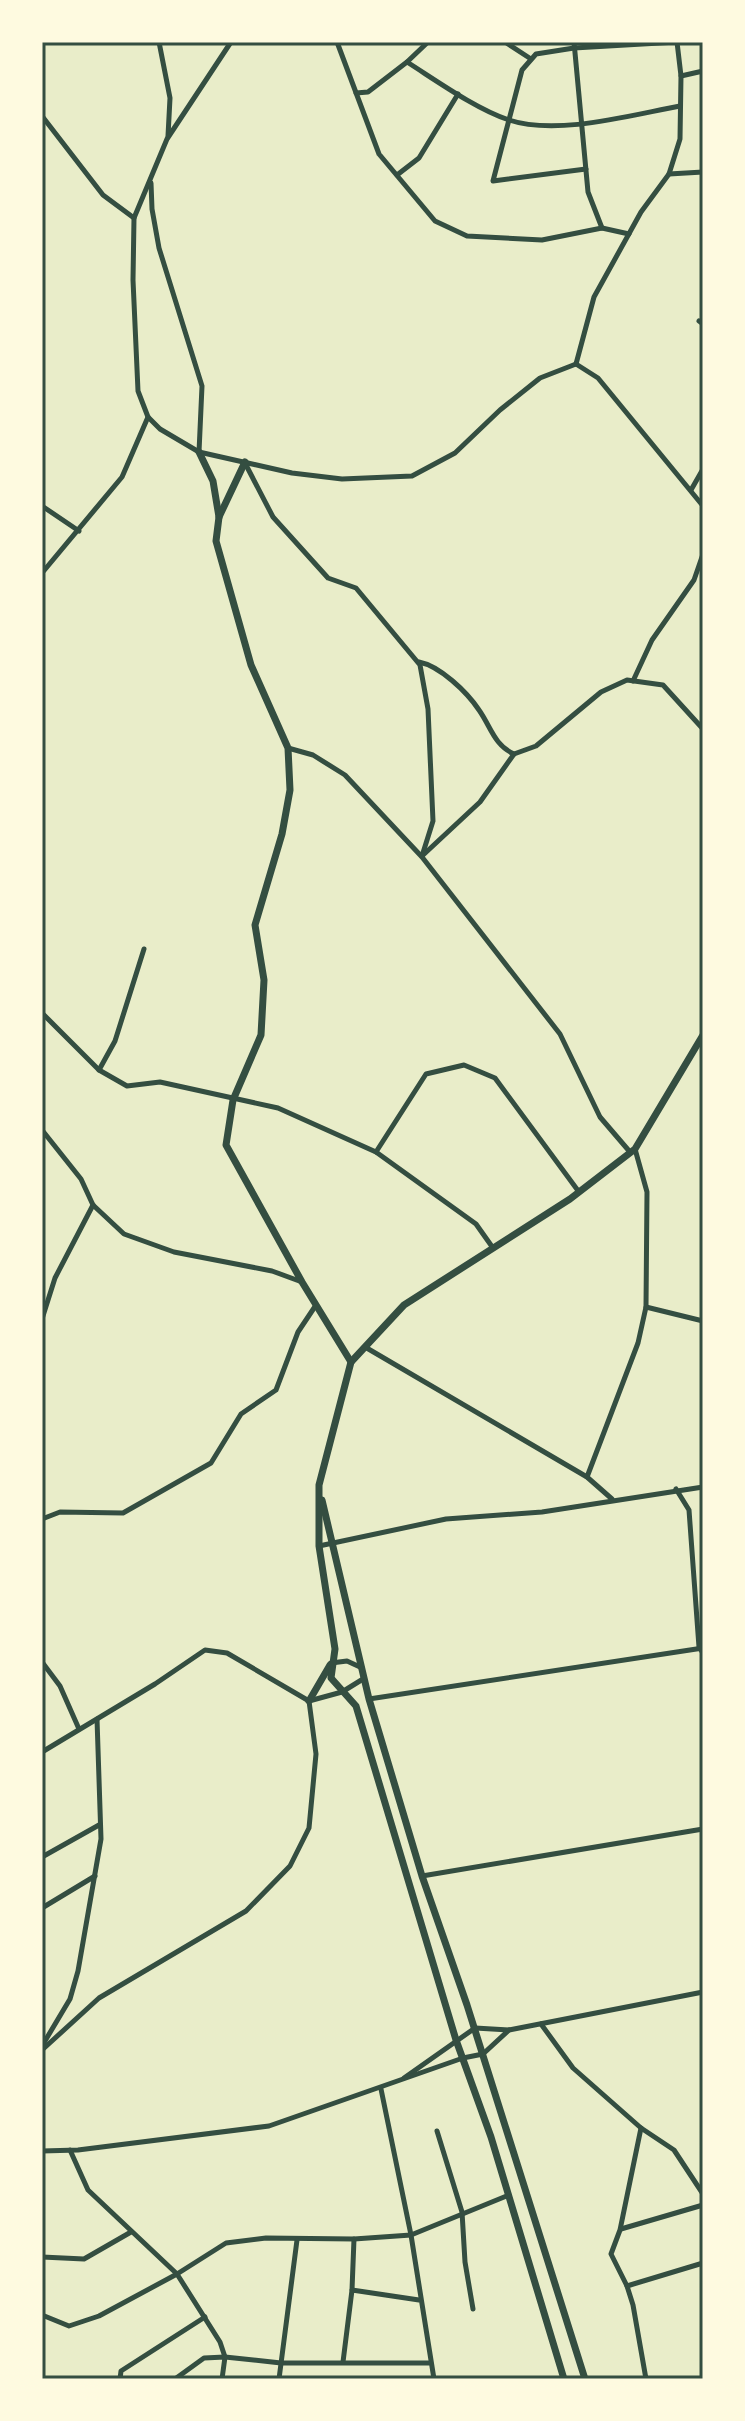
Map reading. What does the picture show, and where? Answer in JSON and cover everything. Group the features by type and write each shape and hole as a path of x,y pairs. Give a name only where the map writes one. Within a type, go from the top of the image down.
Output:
{"street":[{"path":"159,42 170,98 167,139"},
{"path":"231,42 167,139 134,218 133,280 138,391 148,417 160,429 199,452 292,473 342,479 412,476 455,453 500,410 540,378 576,364"},
{"path":"337,42 379,154 435,221 467,236 542,240 602,228 629,234"},
{"path":"356,93 368,92 428,42"},
{"path":"505,42 531,59"},
{"path":"576,364 594,297 641,212 669,174 680,139 681,76 677,42 574,45 536,54 522,70 493,181 586,169"},
{"path":"574,45 588,192 602,228"},
{"path":"407,62 458,94 509,120 538,125 582,123 680,106"},
{"path":"681,76 703,71"},
{"path":"397,176 419,158 458,94"},
{"path":"42,116 103,195 134,218"},
{"path":"669,174 703,172"},
{"path":"151,178 152,209 159,248 202,386 199,452 213,481 219,517 216,541 251,665 288,748 290,790 282,834 255,925 264,980 261,1035 233,1100 226,1145 302,1282 351,1362"},
{"path":"576,364 598,378 703,506"},
{"path":"42,573 122,477 148,417"},
{"path":"219,517 245,462"},
{"path":"245,462 273,517 328,578 356,588 418,662 437,671 463,692 479,710 499,745 514,754"},
{"path":"691,490 703,469"},
{"path":"42,506 79,531"},
{"path":"633,681 652,640 694,580 703,554"},
{"path":"418,662 428,709 433,821 422,857"},
{"path":"422,857 480,802 514,754 536,746 601,692 627,680 663,685 703,729"},
{"path":"288,748 313,755 345,775 422,857 560,1034 600,1117 633,1150 647,1192 646,1307 638,1343 587,1477"},
{"path":"99,1070 115,1041 144,949"},
{"path":"42,1013 99,1070 127,1086 160,1082 278,1108 376,1152 476,1224 493,1248"},
{"path":"42,2049 99,1998 246,1911 290,1866 309,1828 316,1754 309,1701 331,1663 335,1649 319,1546 319,1485 351,1362 404,1305 579,1192 633,1150 703,1035"},
{"path":"376,1152 426,1074 464,1065 495,1078 579,1192"},
{"path":"43,1133 81,1179 93,1205 124,1234 174,1252 272,1271 302,1282"},
{"path":"42,1319 55,1278 93,1205"},
{"path":"42,1519 60,1512 123,1513 211,1463 241,1414 276,1390 298,1332 316,1305"},
{"path":"646,1307 703,1321"},
{"path":"365,1347 587,1477 612,1499"},
{"path":"319,1485 363,1679 422,1876 475,2028 585,2379"},
{"path":"319,1546 446,1519 542,1512 703,1487"},
{"path":"369,1699 702,1650 689,1510 676,1489"},
{"path":"42,1752 205,1650 227,1653 309,1701 342,1692 363,1679"},
{"path":"331,1663 347,1661 360,1667"},
{"path":"42,1662 60,1686 79,1729"},
{"path":"331,1663 331,1678 356,1706 456,2040 509,2195 564,2379"},
{"path":"42,2049 70,1999 95,1876 101,1839 97,1718"},
{"path":"42,1857 99,1825"},
{"path":"422,1876 703,1829"},
{"path":"42,1908 95,1876"},
{"path":"398,2082 475,2028 509,2030 703,1992"},
{"path":"541,2024 573,2068 641,2128 674,2150 703,2194"},
{"path":"42,2151 269,2126 463,2058 483,2054 509,2030"},
{"path":"381,2088 411,2235 429,2363 434,2379"},
{"path":"641,2128 620,2230 611,2254 633,2305 646,2379"},
{"path":"437,2131 462,2212 465,2262 473,2309"},
{"path":"70,2150 88,2190 177,2274 220,2342 225,2357 222,2379"},
{"path":"42,2315 69,2326 99,2316 177,2274 226,2243 266,2238 354,2239 411,2235 509,2195"},
{"path":"620,2230 703,2205"},
{"path":"42,2257 84,2259 131,2232"},
{"path":"343,2362 352,2290 354,2239"},
{"path":"279,2379 297,2240"},
{"path":"627,2286 703,2263"},
{"path":"352,2290 419,2300"},
{"path":"120,2379 121,2371 205,2317"},
{"path":"175,2379 204,2358 281,2363 429,2363"}]}
